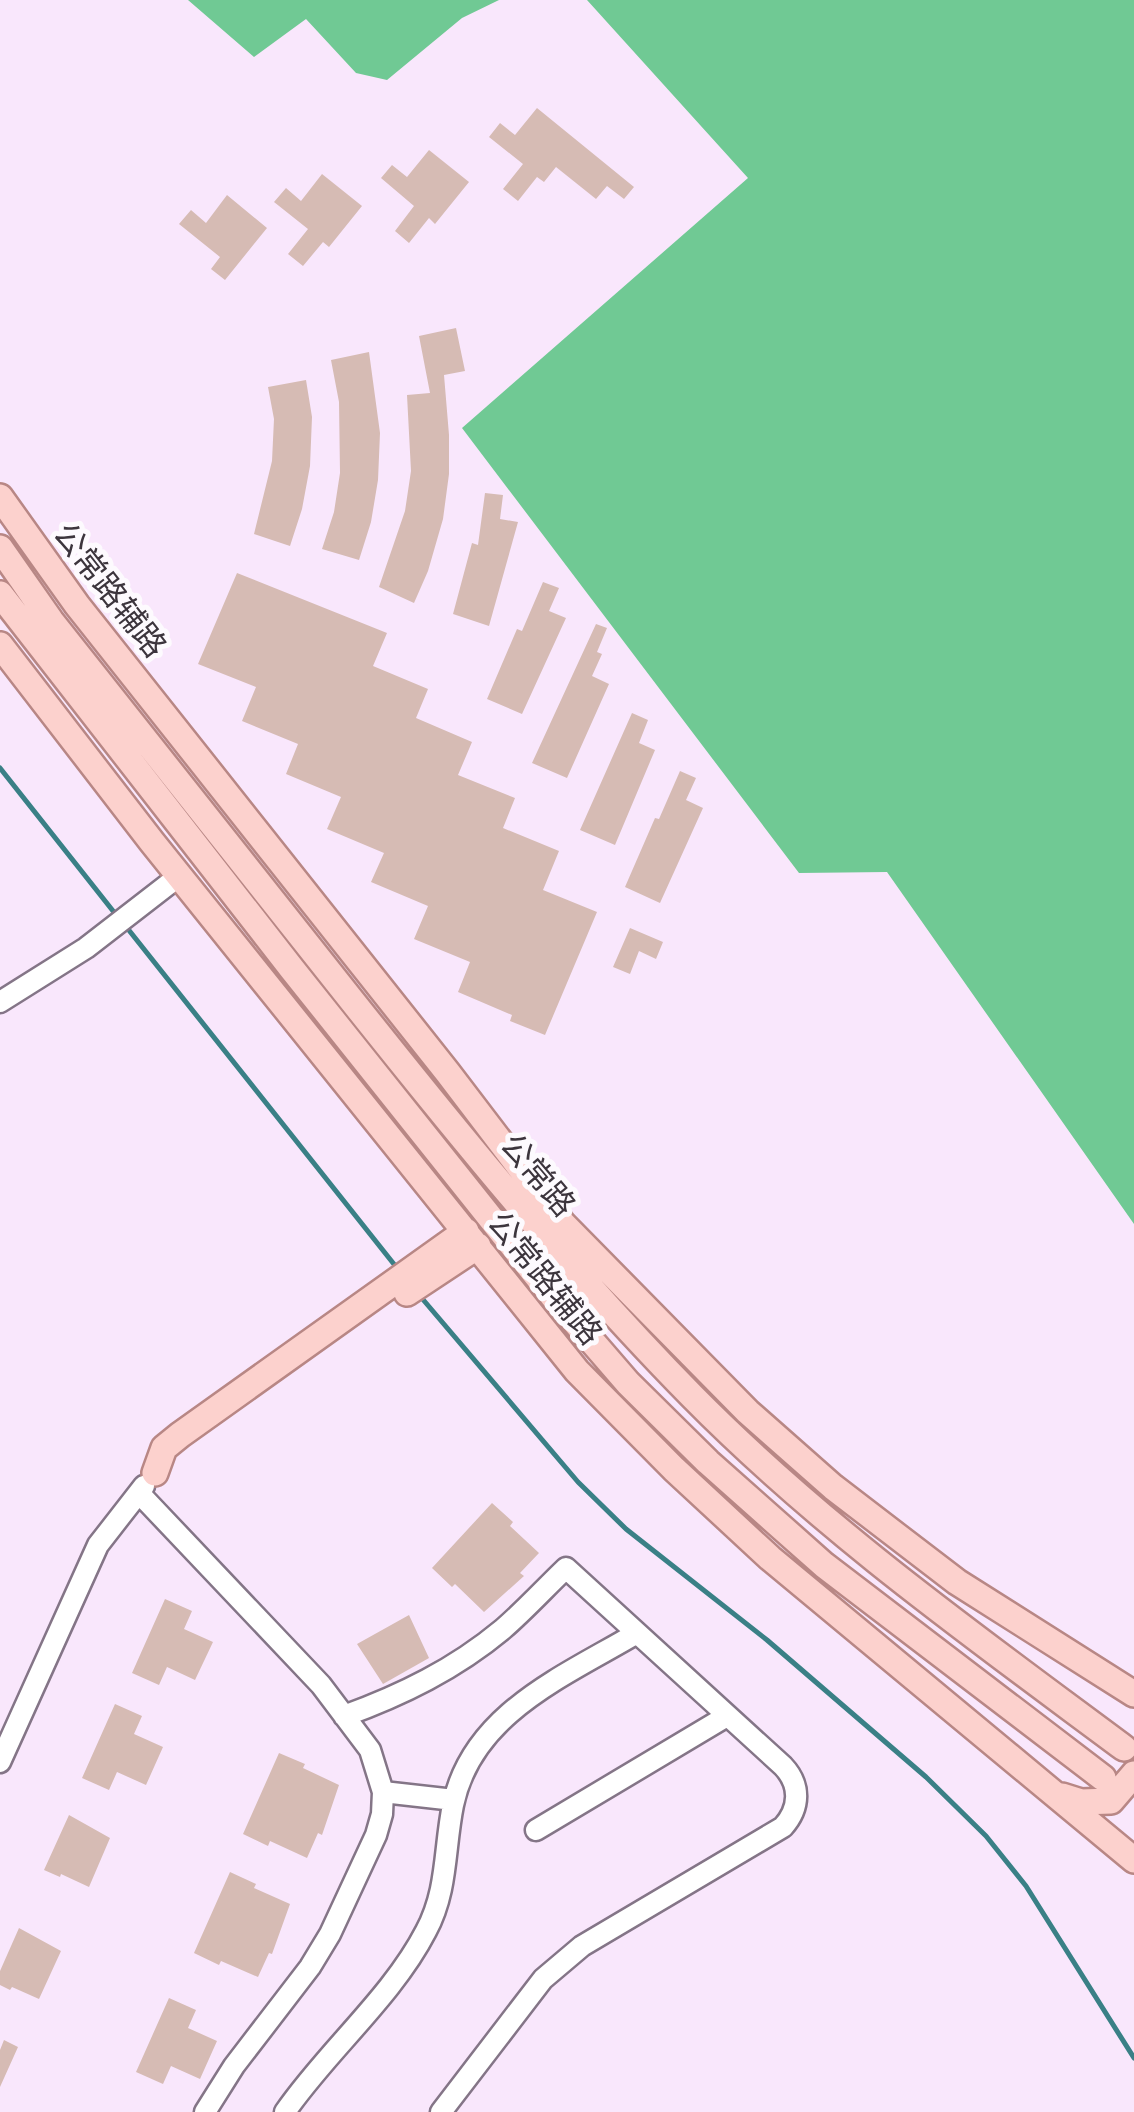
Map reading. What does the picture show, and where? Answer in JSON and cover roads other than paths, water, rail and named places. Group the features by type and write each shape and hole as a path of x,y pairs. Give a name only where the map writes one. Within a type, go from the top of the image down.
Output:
{"main road":[{"name":"公常路辅路","path":"0,497 77,604 563,1224 748,1412 833,1487 957,1582 1134,1696"},
{"name":"公常路","path":"0,548 51,621 426,1094 594,1293 800,1498 914,1591 1124,1748"},
{"path":"51,621 77,604"},
{"name":"公常路","path":"3,606 552,1295 628,1383 708,1462 871,1603 1103,1778"},
{"name":"公常路辅路","path":"0,646 359,1102 577,1370 674,1469 770,1558 1134,1860"},
{"path":"391,1092 425,1179"},
{"path":"501,1182 563,1224"},
{"path":"147,1483 164,1448 180,1435 472,1238"},
{"path":"1053,1791 1081,1802 1103,1803 1117,1797 1134,1774"}],"street":[{"path":"0,1002 96,940 179,876"},
{"path":"0,1762 98,1546 147,1483 320,1685 370,1750 383,1792 376,1835 330,1934 310,1967 204,2112"},
{"path":"344,1716 401,1694 454,1665 503,1628 566,1568 783,1766 794,1781 797,1798 788,1821 776,1831 568,1956 532,1992 440,2112"},
{"path":"285,2112 407,1960 427,1929 444,1882 454,1800 470,1759 495,1724 517,1706 637,1633"},
{"path":"536,1830 728,1716"},
{"path":"383,1792 454,1800"}],"waterway":[{"path":"0,768 117,916"},
{"path":"124,924 397,1268"},
{"path":"420,1296 578,1482 626,1529 767,1640 926,1777 986,1836 1026,1886 1134,2058"}]}
